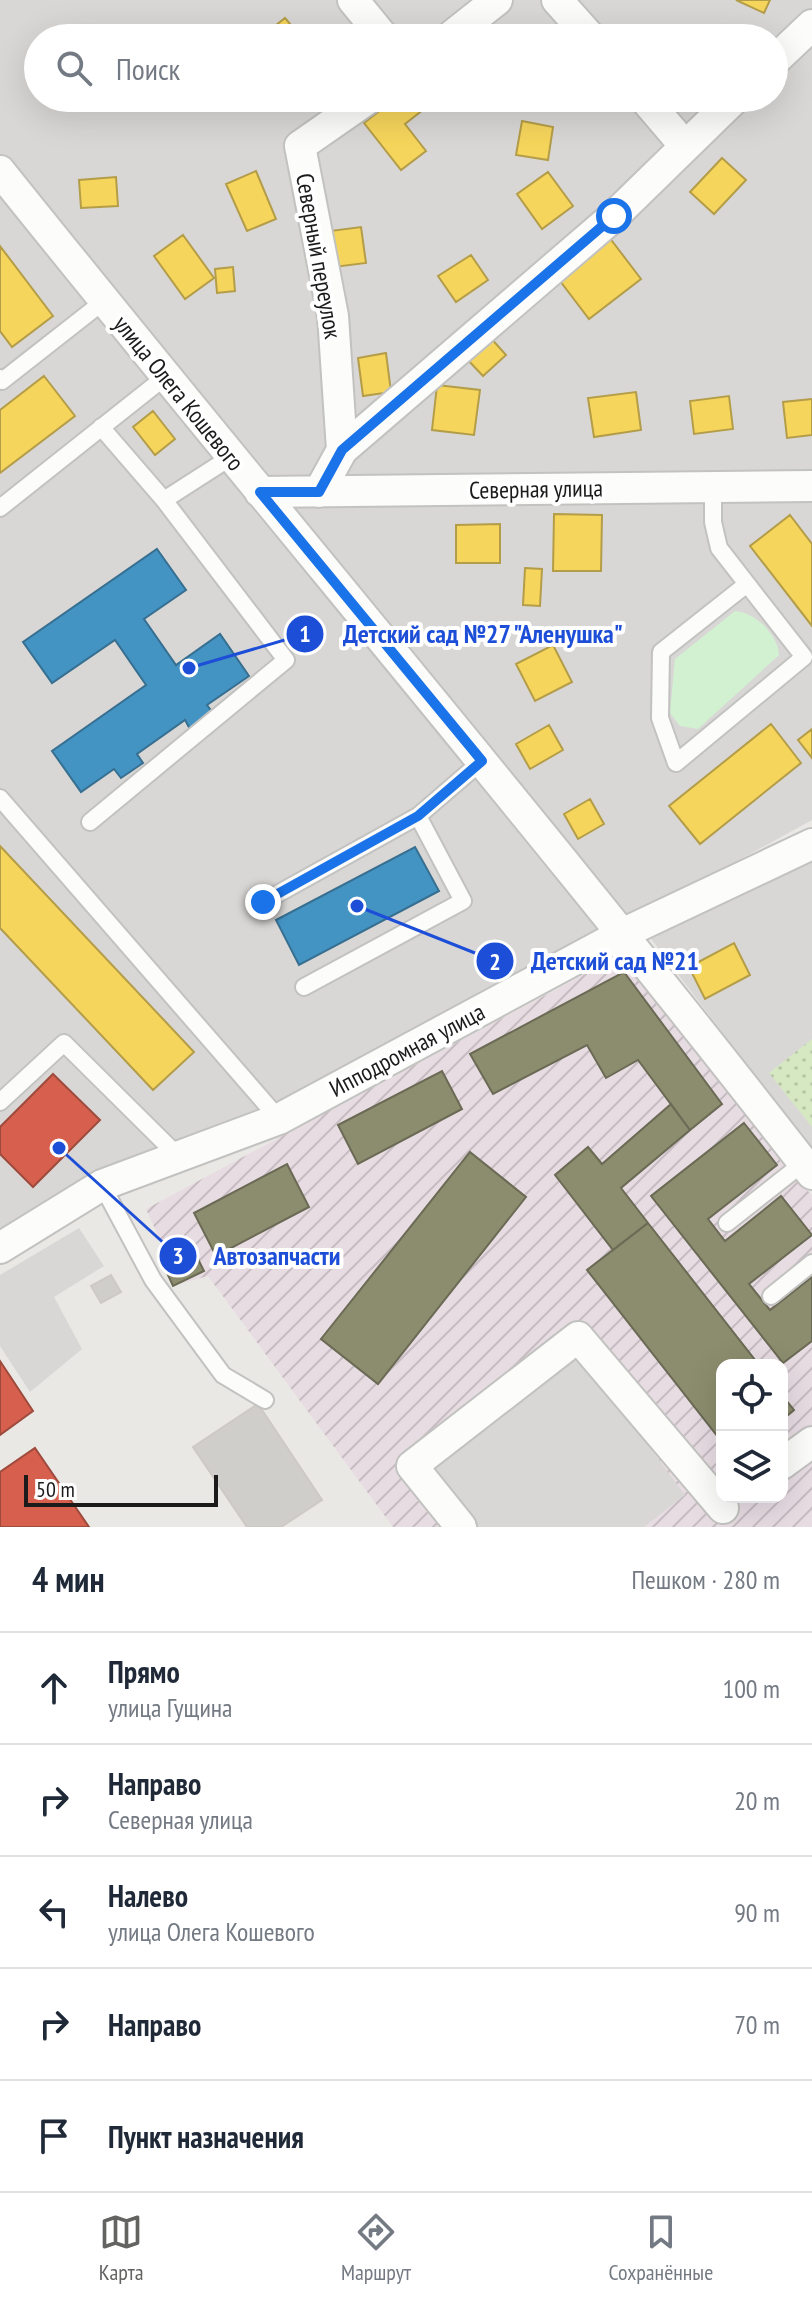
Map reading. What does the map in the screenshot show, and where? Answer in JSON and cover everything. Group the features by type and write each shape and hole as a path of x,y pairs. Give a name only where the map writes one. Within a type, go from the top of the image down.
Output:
{"street":[{"path":"353,0 373,24"},
{"path":"467,24 497,0"},
{"path":"557,0 578,24"},
{"path":"788,48 812,25"},
{"name":"Северный переулок","path":"342,450 333,316 300,146 349,112"},
{"path":"656,112 685,146"},
{"path":"319,492 342,450 614,216 720,112"},
{"name":"улица Олега Кошевого","path":"0,171 165,377 624,933 809,1164"},
{"name":"Северная улица","path":"260,492 812,486"},
{"name":"Ипподромная улица","path":"0,1248 102,1185 279,1119 624,933 812,844"},
{"path":"461,1527 412,1466 578,1337 723,1511"},
{"path":"788,1460 812,1442"}],"lane":[{"path":"0,378 2,381 104,301"},
{"path":"0,508 165,377"},
{"path":"90,822 286,660 164,500 101,427"},
{"path":"164,500 231,457"},
{"path":"713,488 713,522 719,548 804,657 676,763 660,718 661,652 747,584"},
{"path":"263,902 418,816 482,761"},
{"path":"0,798 279,1119"},
{"path":"304,987 463,901 418,816"},
{"path":"0,1102 64,1043 179,1157"},
{"path":"727,1223 809,1164"},
{"path":"102,1185 153,1280 223,1375 265,1400"},
{"path":"771,1296 812,1263"}],"shaded area":[{"path":"0,0 812,0 812,820 628,921 0,155"},
{"path":"0,189 610,928 274,1112 0,1239"},
{"path":"812,852 812,1150 648,935"},
{"path":"624,953 812,1196 812,1527 393,1527 208,1276 180,1284 146,1209"},
{"path":"79,1228 104,1266 54,1297 82,1349 30,1392 0,1346 0,1275"},
{"path":"563,1331 685,1495 644,1527 477,1527 416,1447"}],"green space":[{"path":"735,611 750,615 764,626 775,640 779,655 698,729 680,726 670,713 675,659"},
{"path":"812,1039 812,1127 769,1073"}],"building: Жильё":[{"path":"736,0 770,0 764,13"},
{"path":"378,112 420,112 405,124 426,151 401,170 364,123"},
{"path":"522,121 553,127 548,160 516,155"},
{"path":"722,158 746,180 714,214 690,192"},
{"path":"256,171 276,219 247,231 226,184"},
{"path":"548,172 573,206 542,229 517,194"},
{"path":"116,177 118,206 81,208 79,180"},
{"path":"361,227 366,263 334,267 330,231"},
{"path":"183,235 214,278 185,299 154,256"},
{"path":"609,237 641,279 589,319 557,277"},
{"path":"0,246 53,316 12,347 0,331"},
{"path":"471,255 488,280 456,302 438,276"},
{"path":"233,267 235,291 217,293 215,269"},
{"path":"489,336 506,355 483,376 466,358"},
{"path":"386,353 391,392 363,396 358,358"},
{"path":"44,376 75,416 0,473 0,410"},
{"path":"437,385 480,390 474,435 432,430"},
{"path":"636,392 641,430 594,437 588,398"},
{"path":"729,396 733,429 694,434 690,401"},
{"path":"812,399 812,435 787,438 783,402"},
{"path":"153,411 175,439 155,455 133,427"},
{"path":"554,514 602,515 601,571 553,571"},
{"path":"790,515 812,544 812,626 750,546"},
{"path":"500,524 500,563 456,563 456,525"},
{"path":"525,568 542,569 540,606 523,605"},
{"path":"553,645 572,682 535,701 516,664"},
{"path":"771,724 801,763 700,844 669,806"},
{"path":"549,725 563,750 530,769 516,744"},
{"path":"812,729 812,758 798,740"},
{"path":"590,799 604,824 578,839 564,814"},
{"path":"0,846 194,1052 153,1090 0,928"},
{"path":"734,943 750,975 705,999 689,967"}],"building: Торговля":[{"path":"53,1074 100,1120 33,1187 0,1154 0,1127"},
{"path":"0,1361 33,1411 0,1435"},
{"path":"35,1448 89,1527 0,1527 0,1472"}],"building: Школы":[{"path":"157,549 186,590 144,619 176,665 220,634 249,676 207,705 213,713 190,729 185,720 137,754 143,763 121,778 114,769 81,792 52,751 146,685 115,640 52,683 23,642"},
{"path":"415,847 439,891 299,965 276,920"}],"building: Промзона":[{"path":"624,972 722,1104 690,1130 638,1060 606,1078 587,1045 493,1094 470,1054"},
{"path":"442,1071 462,1109 358,1164 338,1125"},
{"path":"671,1104 690,1130 621,1188 648,1223 613,1250 555,1175 588,1147 602,1164"},
{"path":"744,1123 777,1165 708,1219 725,1241 781,1196 812,1235 749,1284 770,1310 812,1277 812,1341 788,1359 780,1359 651,1196"},
{"path":"470,1152 526,1197 378,1384 321,1339"},
{"path":"287,1164 309,1207 216,1256 194,1213"},
{"path":"648,1223 754,1359 716,1359 716,1434 587,1270"},
{"path":"192,1247 204,1271 173,1286 162,1262"}],"building: Прочее":[{"path":"111,1275 121,1292 101,1303 91,1286"},
{"path":"258,1404 322,1500 281,1527 247,1527 193,1447"}],"place":[{"name":"Детский сад №27 \"Аленушка\"","path":"189,668"},
{"name":"Детский сад №21","path":"357,906"},
{"name":"Автозапчасти","path":"59,1148"}],"route":[{"path":"263,902 418,816 482,761 260,492 319,492 342,450 614,216"}]}
